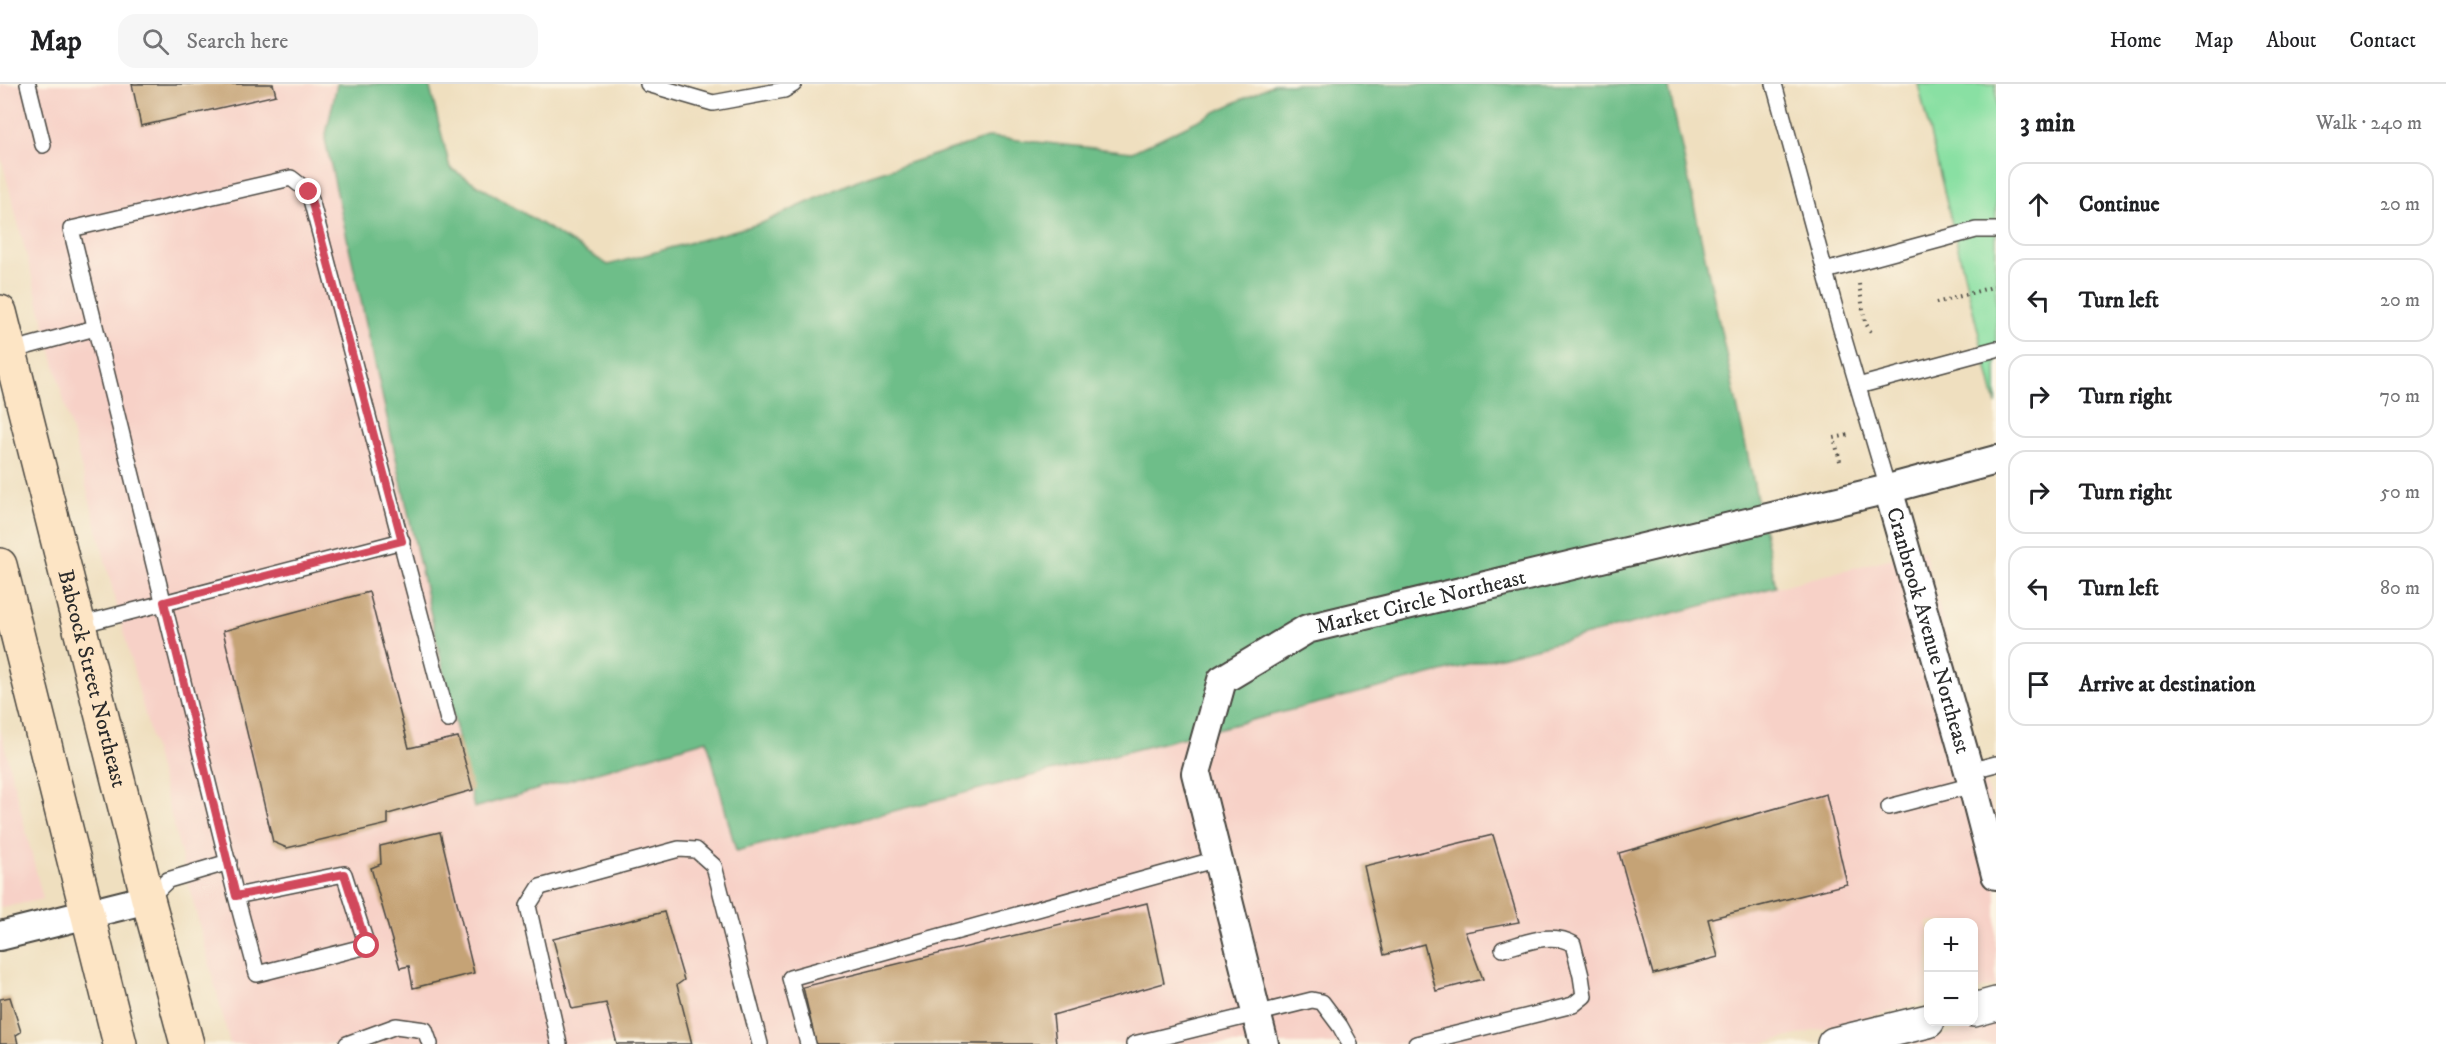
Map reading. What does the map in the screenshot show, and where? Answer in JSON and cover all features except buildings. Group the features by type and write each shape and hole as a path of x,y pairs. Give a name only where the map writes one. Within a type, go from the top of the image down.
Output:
{"main road":[{"name":"Babcock Street Northeast","path":"0,312 5,353 79,625 187,1044"},
{"path":"0,565 120,1044"}],"street":[{"name":"Market Circle Northeast","path":"1264,1044 1196,773 1222,681 1307,628 1888,489 1996,460"},
{"name":"Cranbrook Avenue Northeast","path":"1888,489 1971,778 1996,876"},
{"path":"0,936 148,899"},
{"path":"1978,1009 1996,1004"},
{"path":"1834,1044 1924,1022"}],"lane":[{"path":"28,84 43,145"},
{"path":"648,84 713,103 784,90 794,84"},
{"path":"1774,84 1825,272 1888,489"},
{"path":"236,896 344,874 367,946 257,974 236,896 70,229 291,178 309,192 448,720"},
{"path":"1825,272 1976,230 1996,230"},
{"path":"5,353 95,328"},
{"path":"1858,386 1996,349"},
{"path":"79,625 402,541"},
{"path":"1889,807 1971,778 1996,764"},
{"path":"559,1044 528,906 534,896 540,887 679,849 696,850 714,867 760,1044"},
{"path":"808,1044 790,978 1217,859"},
{"path":"148,899 168,880 229,862"},
{"path":"1416,1044 1573,1005 1584,996 1573,944 1566,939 1544,938 1503,949"},
{"path":"1134,1044 1181,1038 1257,1014 1312,1000 1322,1002 1350,1044"},
{"path":"347,1044 396,1026 425,1030 430,1044"}],"path":[{"path":"1936,303 1996,286"}],"shaded area":[{"path":"0,84 337,84 325,139 474,808 707,740 737,850 1924,550 1996,823 1996,986 1978,990 1978,918 1924,918 1924,1003 1761,1044 230,1044 0,153"},
{"path":"0,728 43,899 0,908"},
{"path":"1996,1022 1996,1044 1906,1044"}],"green space":[{"path":"337,84 429,84 450,168 608,265 762,223 862,178 990,137 1132,152 1274,84 1668,84 1776,587 736,851 707,740 474,808 325,139"},
{"path":"1918,84 1996,84 1996,405"}],"route":[{"path":"309,192 402,541 164,602 236,896 344,874 367,946"}]}
